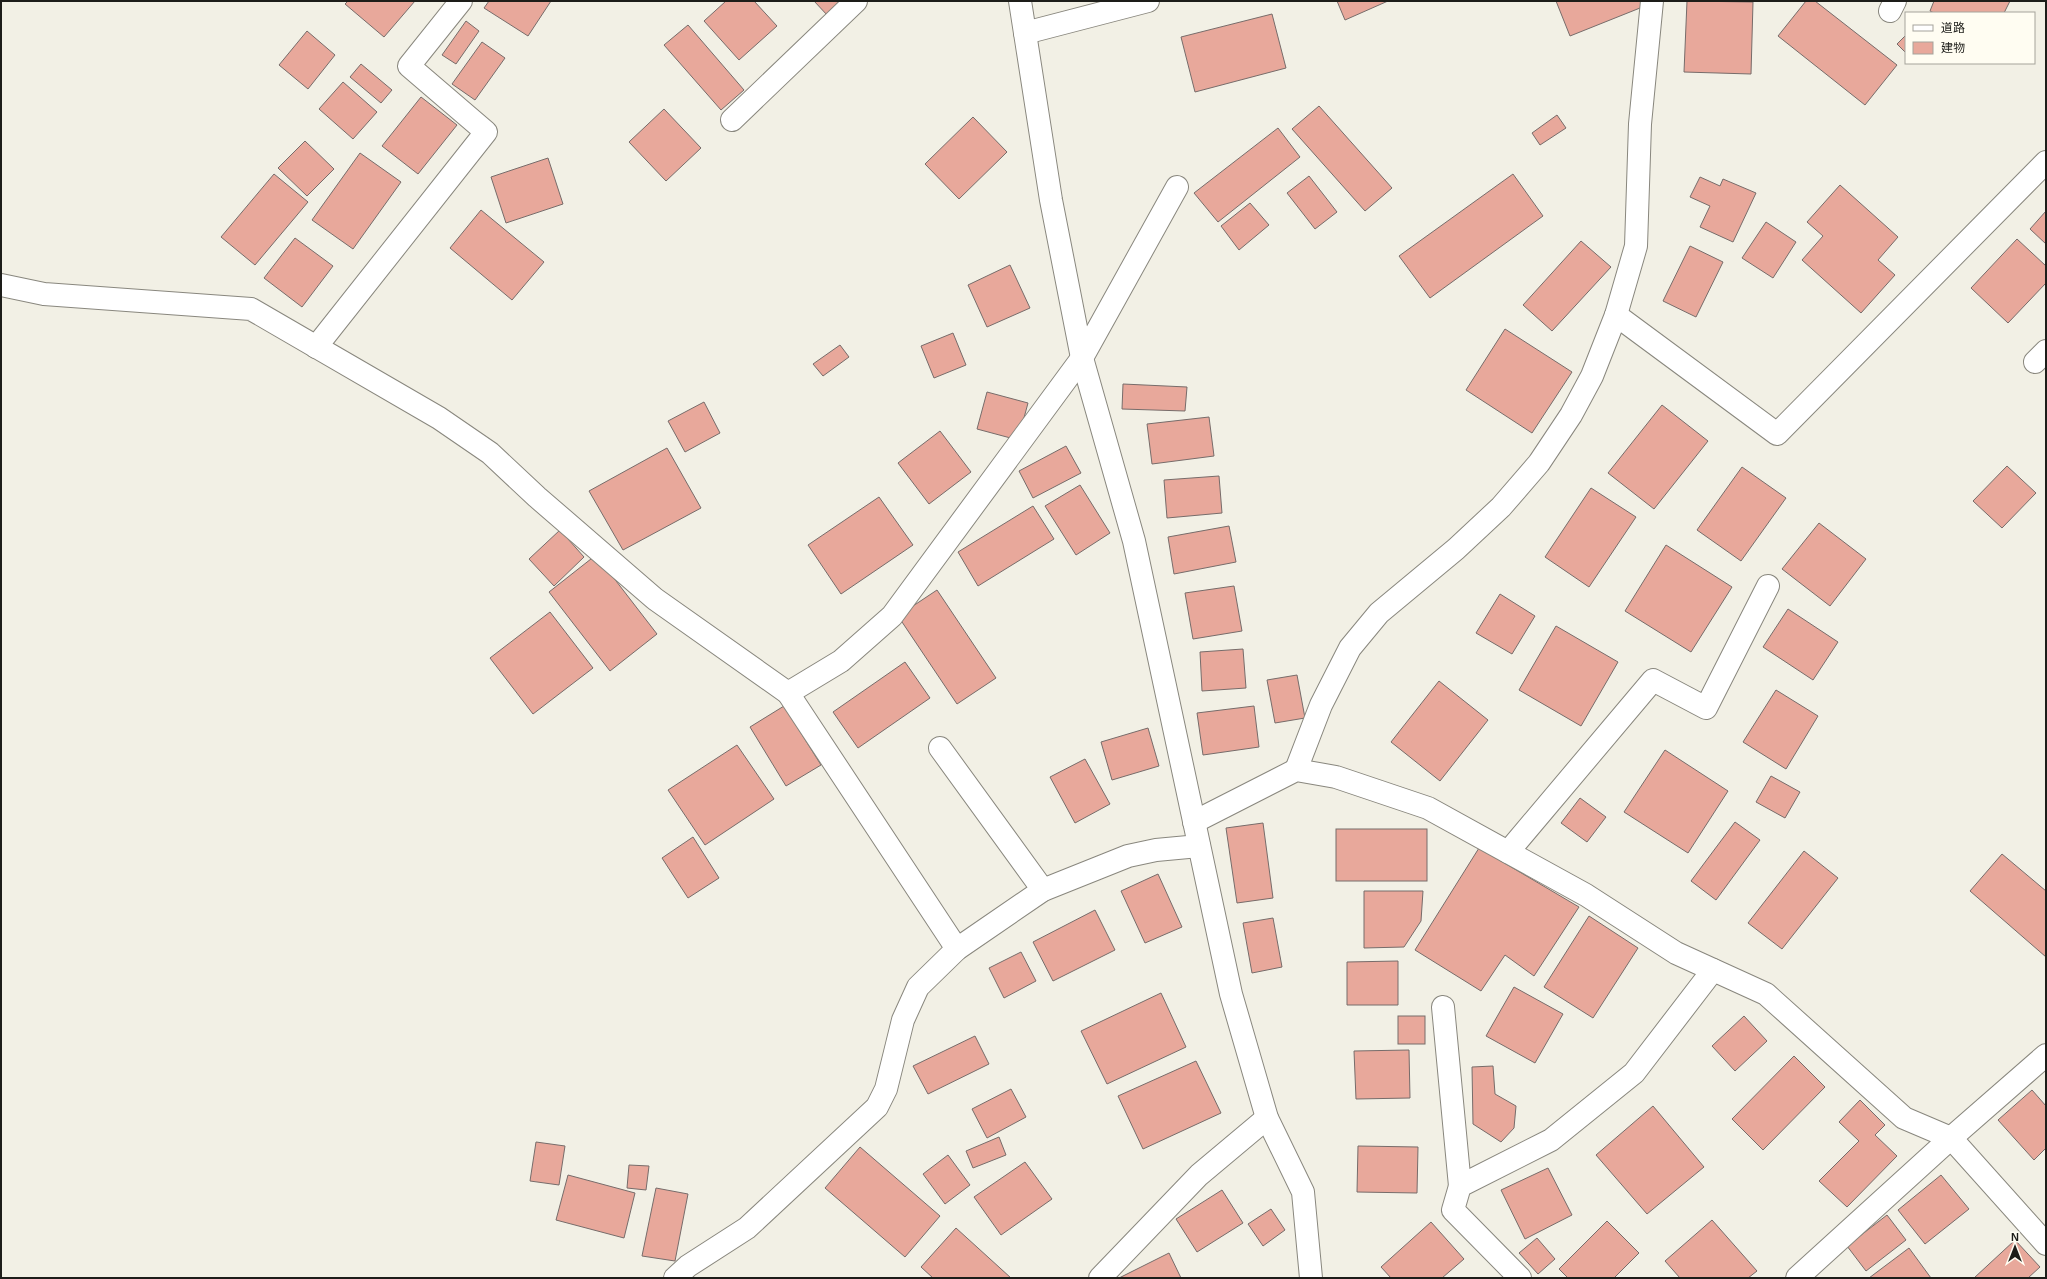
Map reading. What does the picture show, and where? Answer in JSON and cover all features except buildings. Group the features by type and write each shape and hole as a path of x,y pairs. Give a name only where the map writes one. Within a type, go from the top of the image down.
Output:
{"street":[{"path":"316,347 486,132 409,66 461,1"},
{"path":"732,120 856,1"},
{"path":"1020,1 1051,200 1082,358 1134,541 1231,994 1267,1118 1303,1192 1311,1278"},
{"path":"1025,33 1148,1"},
{"path":"1296,770 1321,705 1350,648 1379,613 1456,549 1501,507 1539,463 1571,415 1592,376 1616,315 1636,246 1640,124 1652,1"},
{"path":"1616,315 1777,434 2046,162"},
{"path":"788,693 841,661 892,616 1082,358 1178,187"},
{"path":"1,285 44,294 252,309 439,418 490,453 536,497 655,599 788,693 956,949"},
{"path":"1508,852 1653,680 1706,708 1768,586"},
{"path":"940,748 1042,890"},
{"path":"1194,822 1296,770 1336,777 1428,808 1586,895 1676,953 1766,994 1904,1118 1951,1138 2046,1244"},
{"path":"675,1278 688,1266 746,1228 877,1107 886,1089 903,1020 918,987 956,949 1042,890 1128,856 1156,850 1199,846"},
{"path":"1460,1186 1551,1140 1634,1072 1713,970"},
{"path":"1443,1007 1460,1186 1453,1210 1520,1278"},
{"path":"1797,1278 1951,1138 2046,1055"},
{"path":"1100,1278 1199,1175 1267,1118"}]}
